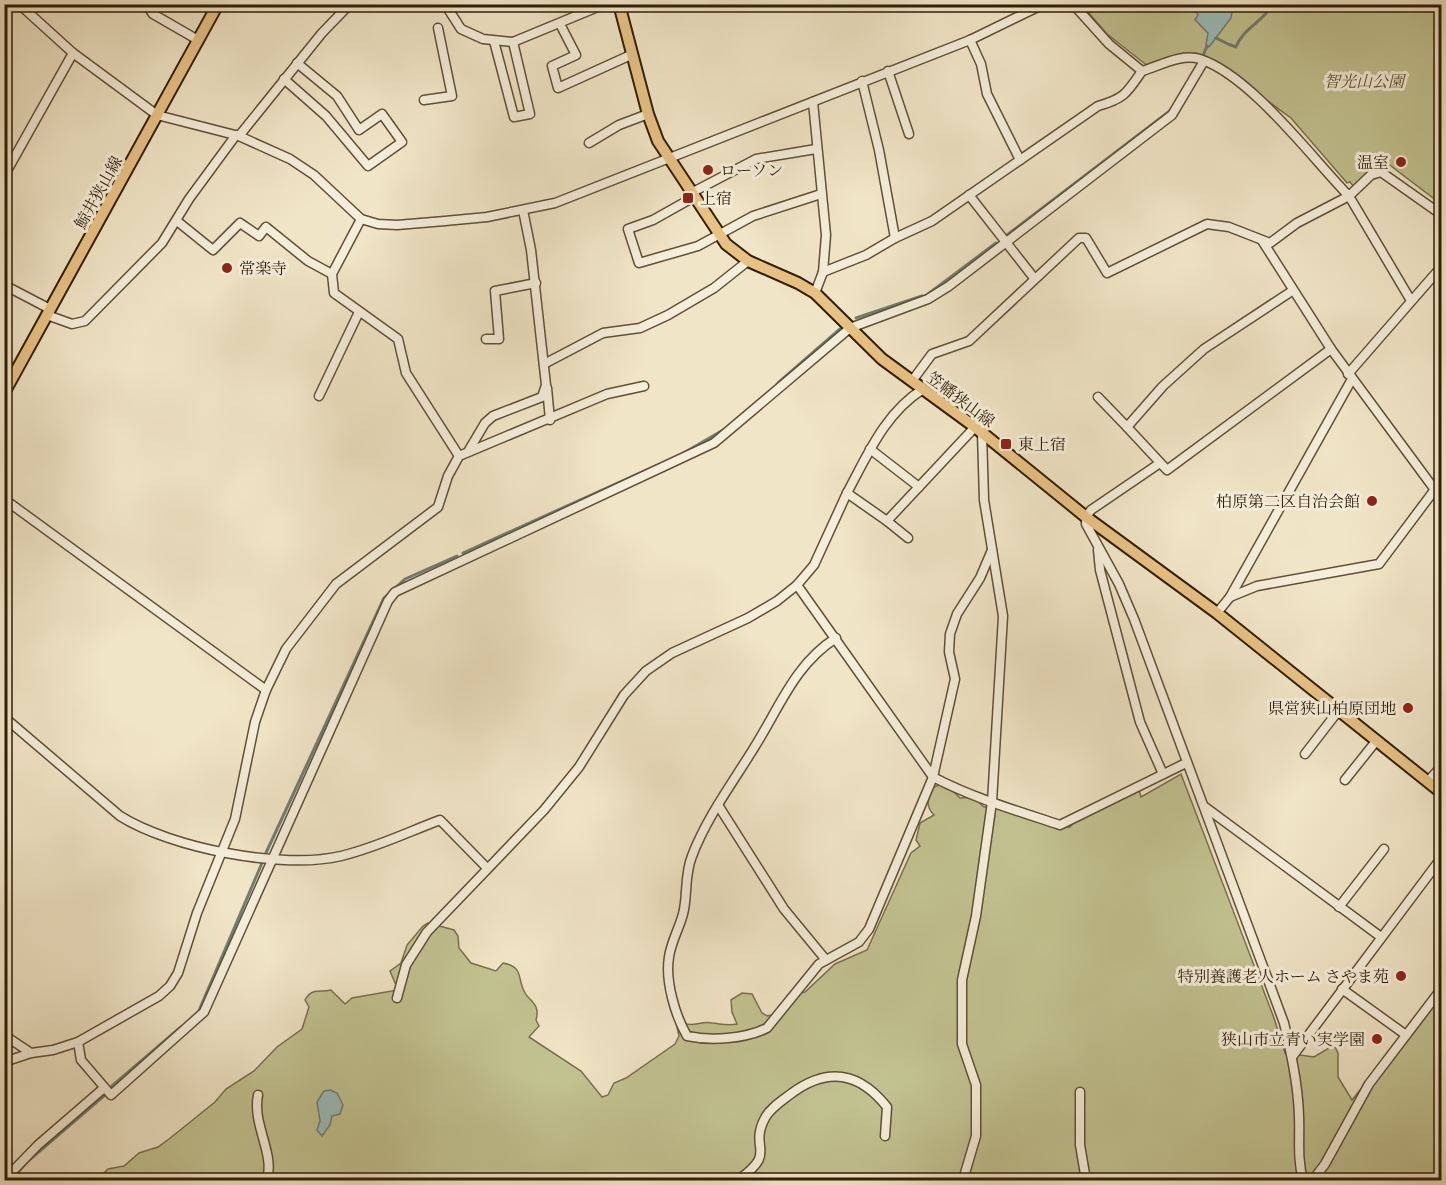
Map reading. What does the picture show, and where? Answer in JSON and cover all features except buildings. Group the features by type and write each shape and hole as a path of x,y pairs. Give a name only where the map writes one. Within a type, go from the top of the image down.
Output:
{"main road":[{"name":"鯨井狭山線","path":"4,393 218,4"},
{"name":"笠幡狭山線","path":"619,4 648,114 667,158 718,235 736,253 815,293 882,359 979,430 1086,517 1217,613 1442,793"}],"street":[{"path":"19,4 73,53 157,115 237,135 281,155 314,175 361,219 378,224 397,225 487,217 555,202 970,40 1044,4"},
{"path":"146,4 153,14 198,40"},
{"path":"4,285 72,324 86,321 162,243 189,199 237,135 350,4"},
{"path":"445,4 461,29 494,41 513,42 605,4"},
{"path":"1073,4 1109,44 1142,71"},
{"path":"560,24 576,55 552,66 558,88 633,54"},
{"path":"424,100 452,96 438,28"},
{"path":"970,40 981,64 987,94 1020,160"},
{"path":"494,41 514,117 530,114 513,42"},
{"path":"4,176 73,53"},
{"path":"823,272 866,255 895,238 932,221 1098,106 1117,101 1126,95 1142,71 1183,58 1202,60 1245,87 1349,196 1410,299"},
{"path":"78,1042 81,1060 111,1095 204,1012 388,601 395,592 714,443 850,328 928,299 1006,244 1172,115 1202,60"},
{"path":"284,79 326,116 368,166 402,142 382,114 359,130 337,96 297,63"},
{"path":"888,71 909,134"},
{"path":"862,81 879,150 895,238"},
{"path":"813,102 826,235 823,272 815,293"},
{"path":"589,143 618,125 648,114"},
{"path":"816,148 756,159 653,220 628,229 639,263 698,246 753,216 821,194"},
{"path":"912,381 932,354 969,341 1079,238 1086,238 1107,273 1207,224 1229,227 1263,242 1275,240 1297,223 1349,196 1371,175 1381,172 1442,215"},
{"path":"969,195 1034,279"},
{"path":"524,210 536,283 550,420"},
{"path":"361,219 332,274 334,293 398,339 406,373 459,456"},
{"path":"177,221 213,250 240,223 259,236 266,227 308,261 332,274"},
{"path":"1263,242 1331,350 1435,490"},
{"path":"544,364 603,333 640,328 674,312 714,288 748,261"},
{"path":"1217,613 1230,597 1350,376 1410,299 1442,266"},
{"path":"486,339 499,339 495,291 536,283"},
{"path":"1127,426 1163,386 1204,349 1292,291"},
{"path":"319,396 359,312"},
{"path":"1098,397 1167,470 1331,350"},
{"path":"469,450 485,423 493,416 542,397 546,385"},
{"path":"4,1062 78,1042 159,996 170,986 178,973 197,914 242,793 255,722 266,690 286,650 336,584 438,507 448,476 459,456 469,450 550,420 607,394 644,386"},
{"path":"397,998 406,965 427,932 558,793 579,767 624,695 646,671 672,653 748,618 777,601 797,585 814,565 870,449 897,408 923,388"},
{"path":"887,521 979,430"},
{"path":"963,1180 976,1136 976,1085 962,1044 962,980 976,916 992,802 1003,616 984,500 979,430"},
{"path":"870,449 919,487"},
{"path":"1160,463 1091,510 1086,517 1089,532 1126,601 1284,1023 1292,1057 1299,1114 1298,1162 1303,1180"},
{"path":"1230,597 1265,584 1379,564 1442,480"},
{"path":"847,493 908,538"},
{"path":"4,499 266,690"},
{"path":"1098,546 1105,590 1140,722 1162,774"},
{"path":"836,638 814,654 796,675 718,805 689,863 685,879 683,914 668,958 670,987 687,1036 727,1037 756,1034 767,1028 780,1015 808,976 826,960 859,942 869,929 933,777 955,678 949,652 950,634 957,614 980,578 992,550"},
{"path":"797,585 933,777 992,802 1060,825 1186,763"},
{"path":"1305,754 1339,710"},
{"path":"4,717 114,811 138,828 197,846 270,861 340,857 440,820 487,868"},
{"path":"1345,780 1377,740"},
{"path":"1428,781 1442,766"},
{"path":"718,805 784,909 826,960"},
{"path":"1203,806 1381,937"},
{"path":"1339,907 1384,849"},
{"path":"1292,1057 1442,857"},
{"path":"1313,1180 1325,1164 1370,1084 1442,988"},
{"path":"1342,989 1406,1035"},
{"path":"4,1035 31,1053"},
{"path":"738,1180 759,1163 762,1155 761,1133 765,1119 770,1112 796,1090 822,1077 834,1076 851,1080 873,1092 887,1107 885,1136"},
{"path":"4,1180 38,1145 104,1088"},
{"path":"1080,1092 1080,1145 1086,1180"},
{"path":"258,1095 255,1110 266,1149 269,1171 267,1180"}],"green space":[{"name":"智光山公園","path":"1082,5 1441,5 1441,204 1387,163 1368,170 1369,174 1354,187 1350,182 1347,183 1291,118 1218,65 1196,53 1149,67 1107,34"},
{"path":"1181,774 1274,1018 1285,1053 1314,1057 1334,1045 1338,1053 1338,1077 1352,1100 1441,991 1441,1180 97,1180 108,1169 124,1166 139,1153 158,1147 169,1139 215,1102 226,1089 254,1071 277,1047 302,1029 309,1007 305,1000 310,993 331,990 345,1004 352,998 398,990 390,971 401,963 407,945 428,923 454,930 458,936 459,948 471,963 496,971 503,963 517,970 524,991 537,1010 536,1020 539,1026 529,1037 581,1071 602,1097 608,1095 614,1083 626,1078 675,1044 679,1036 675,1018 682,1015 686,1024 737,1024 732,1012 731,1000 742,993 752,994 762,1013 767,1016 784,1012 800,993 805,992 835,964 867,950 911,853 920,846 916,840 920,823 934,815 928,805 932,788 941,784 950,788 960,798 973,797 984,807 994,807 1060,828 1070,827 1074,822 1139,789 1141,797"}],"water":[{"path":"1193,5 1233,5 1231,18 1209,47 1206,45 1208,33 1195,20 1198,15"},
{"path":"330,1090 337,1093 343,1105 340,1114 332,1116 330,1125 322,1136 317,1130 320,1121 317,1102 324,1091"}],"waterway":[{"path":"1231,45 1236,47 1243,35 1273,4"},
{"path":"1216,38 1230,45"},
{"path":"1202,58 1207,46"},
{"path":"1007,235 1171,110"},
{"path":"928,294 996,243"},
{"path":"856,318 922,296"},
{"path":"778,383 840,329"},
{"path":"682,454 723,430"},
{"path":"463,553 662,463"},
{"path":"265,855 384,598 405,579 457,556"},
{"path":"198,1013 262,863"},
{"path":"112,1086 181,1027"},
{"path":"11,1180 28,1161 106,1094"}],"place":[{"name":"温室","path":"1401,162"},
{"name":"ローソン","path":"708,170"},
{"name":"上宿","path":"688,198"},
{"name":"常楽寺","path":"227,268"},
{"name":"東上宿","path":"1006,444"},
{"name":"柏原第二区自治会館","path":"1372,501"},
{"name":"県営狭山柏原団地","path":"1408,708"},
{"name":"特別養護老人ホーム さやま苑","path":"1401,976"},
{"name":"狭山市立青い実学園","path":"1377,1039"}]}
